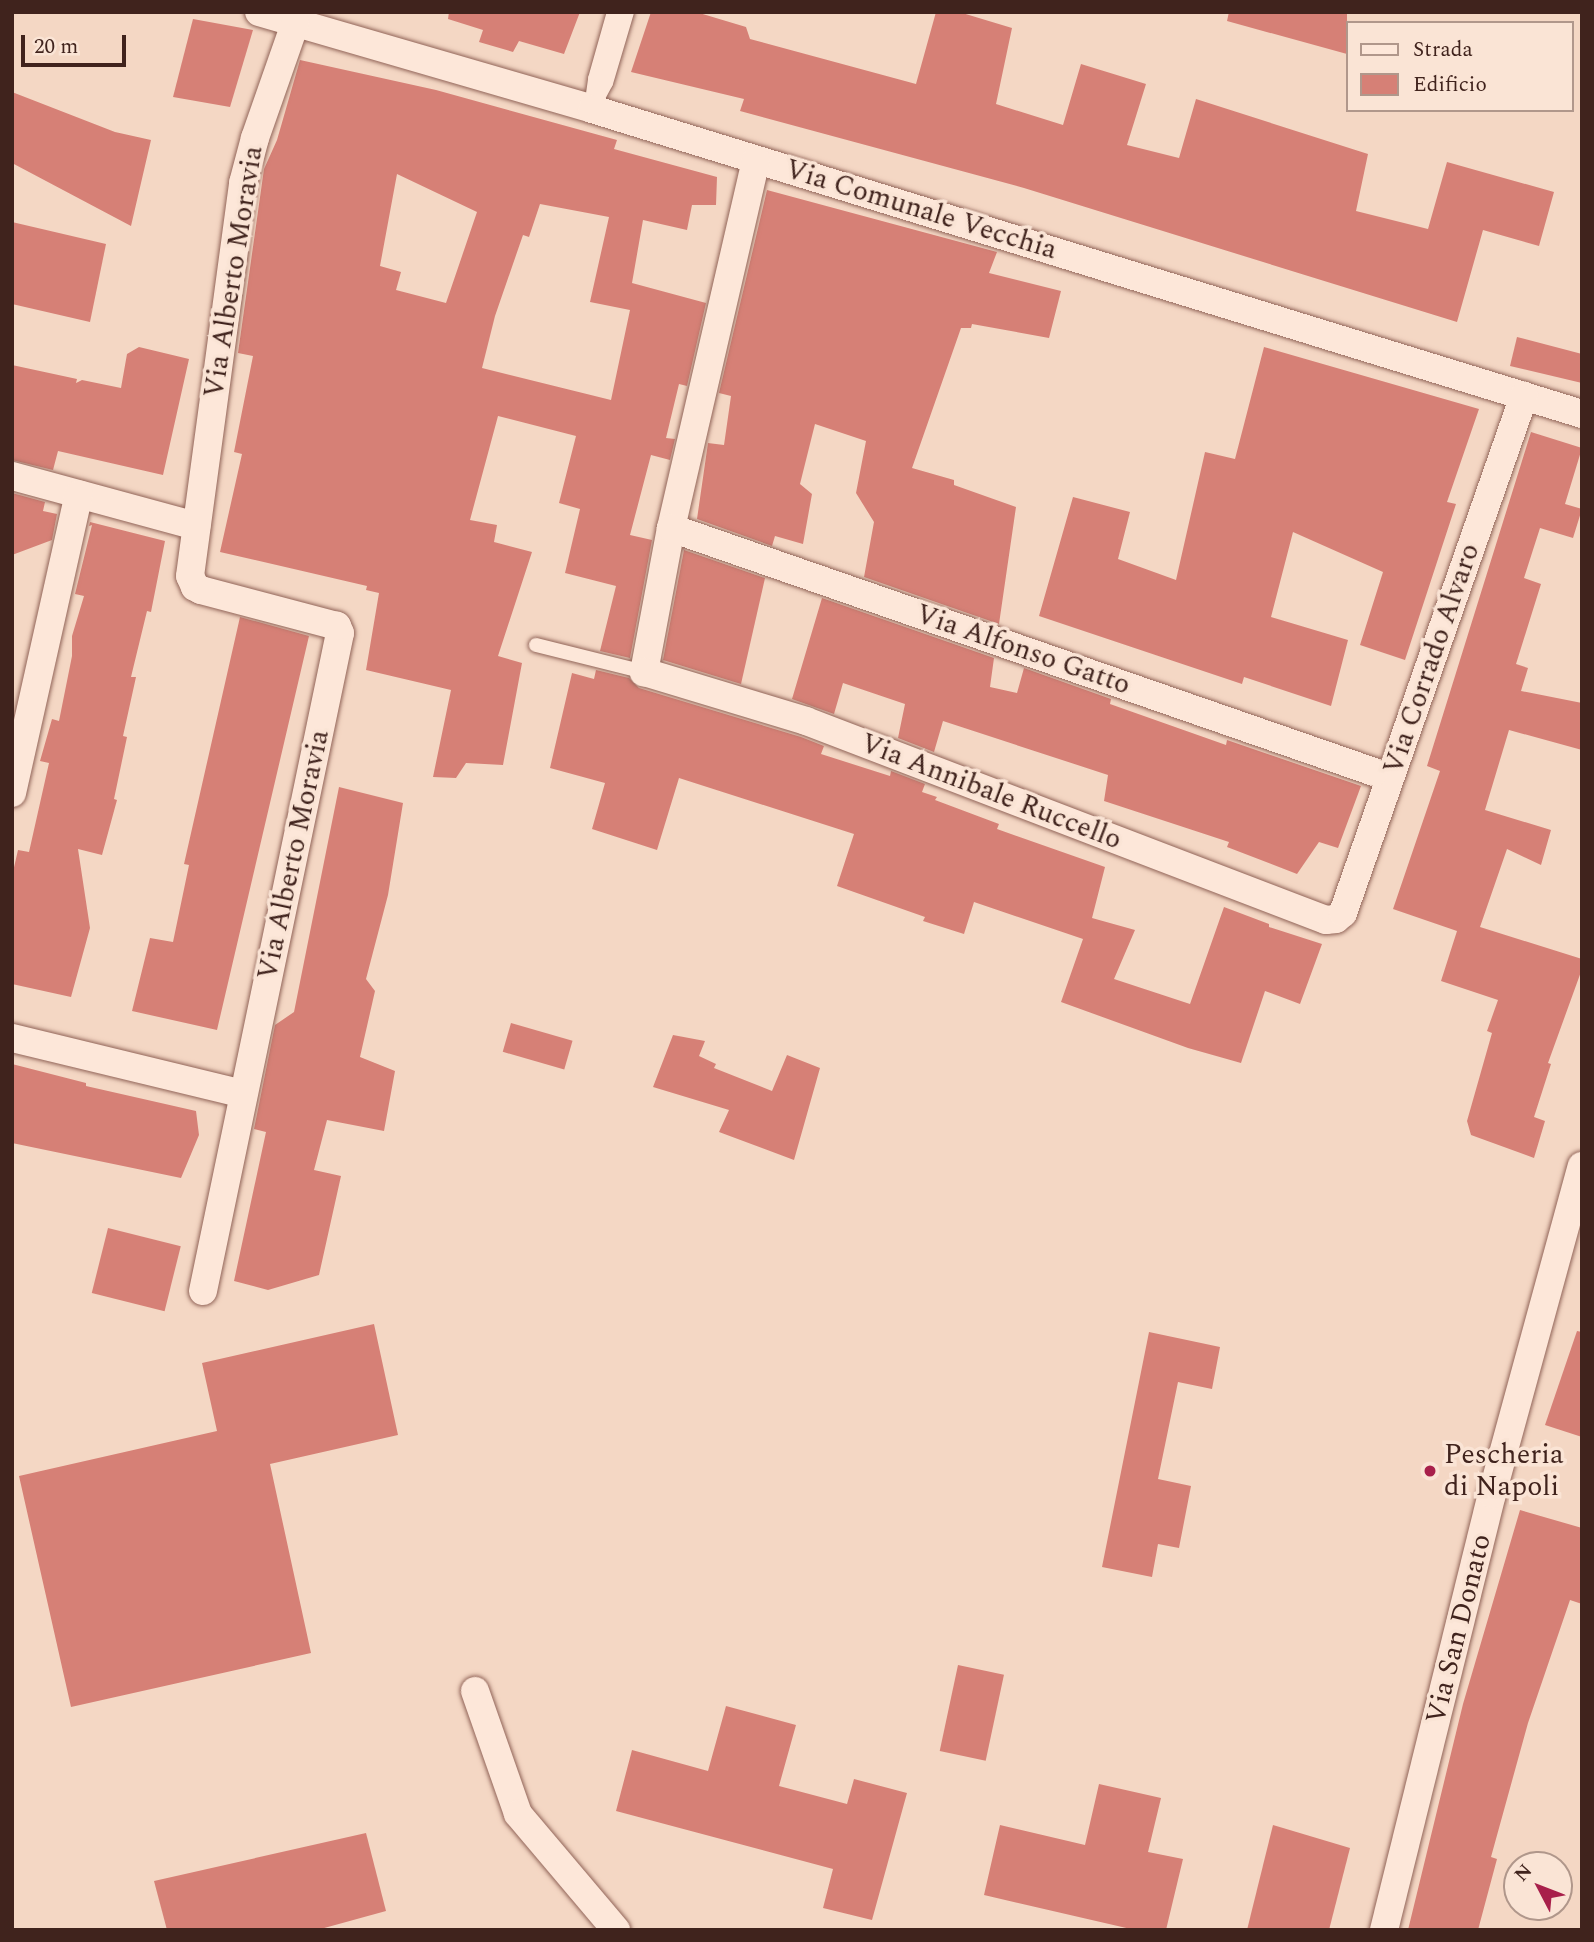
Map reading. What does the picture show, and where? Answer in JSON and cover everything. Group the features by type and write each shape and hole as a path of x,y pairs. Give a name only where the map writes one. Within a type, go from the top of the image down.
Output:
{"street":[{"name":"Via Comunale Vecchia","path":"259,12 592,109 1582,414"},
{"name":"Via Alberto Moravia","path":"203,1291 340,631 337,626 195,587 190,571 243,183 255,138 295,24"},
{"path":"644,672 671,528 756,160"},
{"name":"Via Corrado Alvaro","path":"1336,919 1343,914 1524,396"},
{"path":"12,476 196,526"},
{"path":"12,793 79,494"},
{"name":"Via Alfonso Gatto","path":"671,528 1374,772"},
{"name":"Via Annibale Ruccello","path":"644,672 806,721 1326,920 1336,919"},
{"path":"12,1038 243,1094"},
{"name":"Via San Donato","path":"1384,1930 1492,1494 1582,1166"},
{"path":"475,1691 518,1814 616,1930"}],"lane":[{"path":"592,109 595,79 614,12"},
{"path":"592,109 606,83 627,12"},
{"name":"Via Annibale Ruccello","path":"536,645 644,672"}],"building":[{"path":"449,12 580,12 564,54 519,41 513,52 479,42 483,30 448,19"},
{"path":"651,12 696,12 746,27 750,39 916,84 936,12 959,12 1012,28 996,104 1063,125 1081,64 1146,84 1127,145 1179,158 1196,99 1368,154 1356,211 1428,229 1447,162 1554,192 1539,246 1483,230 1457,322 1024,188 740,111 744,99 631,72"},
{"path":"1229,12 1347,12 1346,54 1227,21"},
{"path":"193,19 253,30 230,107 173,97"},
{"path":"300,60 436,90 617,140 614,149 717,177 716,205 692,205 687,230 643,220 632,283 706,303 687,386 679,384 666,438 675,439 670,460 651,455 630,535 652,540 630,658 600,651 616,586 565,573 580,509 559,503 576,436 498,416 470,520 497,525 494,542 532,552 498,656 522,663 503,765 466,763 456,778 433,777 451,690 366,670 379,593 366,590 367,586 220,552 242,454 234,452 253,356 238,353 264,169 277,140","holes":["397,174 477,212 446,303 396,290 401,272 380,266","540,204 609,217 590,302 630,310 611,400 482,368 495,316 523,235 529,237"]},
{"path":"12,92 115,132 151,140 131,226 12,163"},
{"path":"767,190 997,252 989,273 1061,291 1049,338 972,324 971,328 961,328 912,468 954,480 954,485 1016,507 999,624 864,577 874,522 856,493 866,441 815,424 800,484 812,494 803,544 775,536 772,546 697,519 708,443 724,445 731,396 719,393"},
{"path":"12,222 106,244 90,322 12,304"},
{"path":"1517,337 1582,354 1582,383 1510,366"},
{"path":"139,347 189,359 163,475 58,451 53,470 12,460 12,365 77,379 76,383 82,380 121,388 127,354"},
{"path":"1264,347 1479,409 1447,502 1456,504 1405,660 1360,645 1383,572 1293,532 1271,617 1348,640 1331,706 1244,677 1242,684 1039,616 1073,497 1130,512 1118,559 1176,580 1205,452 1235,459"},
{"path":"1531,432 1582,448 1565,504 1582,509 1573,538 1540,528 1524,578 1541,584 1516,664 1528,668 1521,691 1582,703 1582,750 1509,730 1485,810 1551,830 1541,865 1507,849 1480,927 1582,959 1582,969 1548,1063 1551,1064 1534,1117 1545,1121 1534,1158 1471,1135 1467,1121 1492,1033 1487,1031 1498,1000 1441,981 1457,931 1393,909 1440,771 1427,766"},
{"path":"12,493 45,502 43,511 57,514 52,540 12,555"},
{"path":"90,522 165,541 151,612 147,611 131,677 136,677 123,736 127,737 114,799 117,800 102,855 78,849 90,928 71,997 12,984 12,876 18,850 29,852 49,763 40,761 52,719 59,721 72,656 72,636 84,596 75,594 92,525 89,526"},
{"path":"684,550 765,578 741,684 663,660"},
{"path":"822,598 994,658 990,687 1017,693 1024,668 1111,699 1110,704 1226,745 1227,740 1361,786 1338,848 1319,842 1297,874 1227,847 1229,842 1104,801 1108,775 943,721 934,752 898,738 905,704 843,683 834,714 792,699"},
{"path":"240,617 309,636 217,1030 132,1011 150,938 173,942 189,865 184,864"},
{"path":"596,670 629,678 639,688 801,737 824,746 821,754 890,776 891,771 925,784 922,792 937,797 935,800 999,824 997,829 1105,867 1092,918 1135,930 1114,979 1190,1004 1224,907 1269,924 1269,927 1322,944 1300,1004 1265,991 1241,1063 1188,1048 1061,1002 1083,939 974,902 964,934 923,921 925,917 837,886 854,834 679,778 657,850 592,829 605,783 550,768 572,673 594,679"},
{"path":"339,787 403,803 388,895 366,979 375,991 360,1057 395,1071 384,1131 327,1120 314,1170 341,1176 319,1275 268,1290 234,1281 266,1132 254,1129 275,1025 294,1012"},
{"path":"511,1023 573,1041 564,1069 503,1052"},
{"path":"673,1035 705,1041 699,1056 716,1064 714,1068 772,1091 787,1055 820,1068 794,1160 719,1132 729,1110 653,1087"},
{"path":"12,1064 86,1083 86,1086 196,1111 199,1135 181,1178 12,1143"},
{"path":"108,1228 181,1246 165,1311 92,1293"},
{"path":"374,1324 398,1435 270,1464 311,1653 71,1707 19,1476 217,1431 202,1363"},
{"path":"1577,1331 1582,1332 1582,1437 1545,1425"},
{"path":"1149,1332 1220,1347 1212,1389 1178,1382 1158,1479 1191,1486 1179,1548 1158,1544 1152,1577 1102,1567"},
{"path":"1520,1510 1582,1528 1582,1604 1570,1600 1528,1723 1491,1857 1497,1859 1478,1930 1408,1930 1463,1704"},
{"path":"958,1665 1004,1675 986,1761 940,1751"},
{"path":"726,1706 796,1725 779,1786 847,1804 854,1779 907,1793 872,1920 823,1908 833,1869 616,1811 632,1750 708,1771"},
{"path":"1099,1784 1161,1798 1148,1852 1183,1859 1166,1930 1135,1930 984,1895 1000,1825 1085,1845"},
{"path":"1273,1825 1350,1848 1329,1930 1247,1930"},
{"path":"366,1833 386,1911 317,1930 167,1930 154,1881"}],"place":[{"name":"Pescheria di Napoli","path":"1430,1471"}]}
